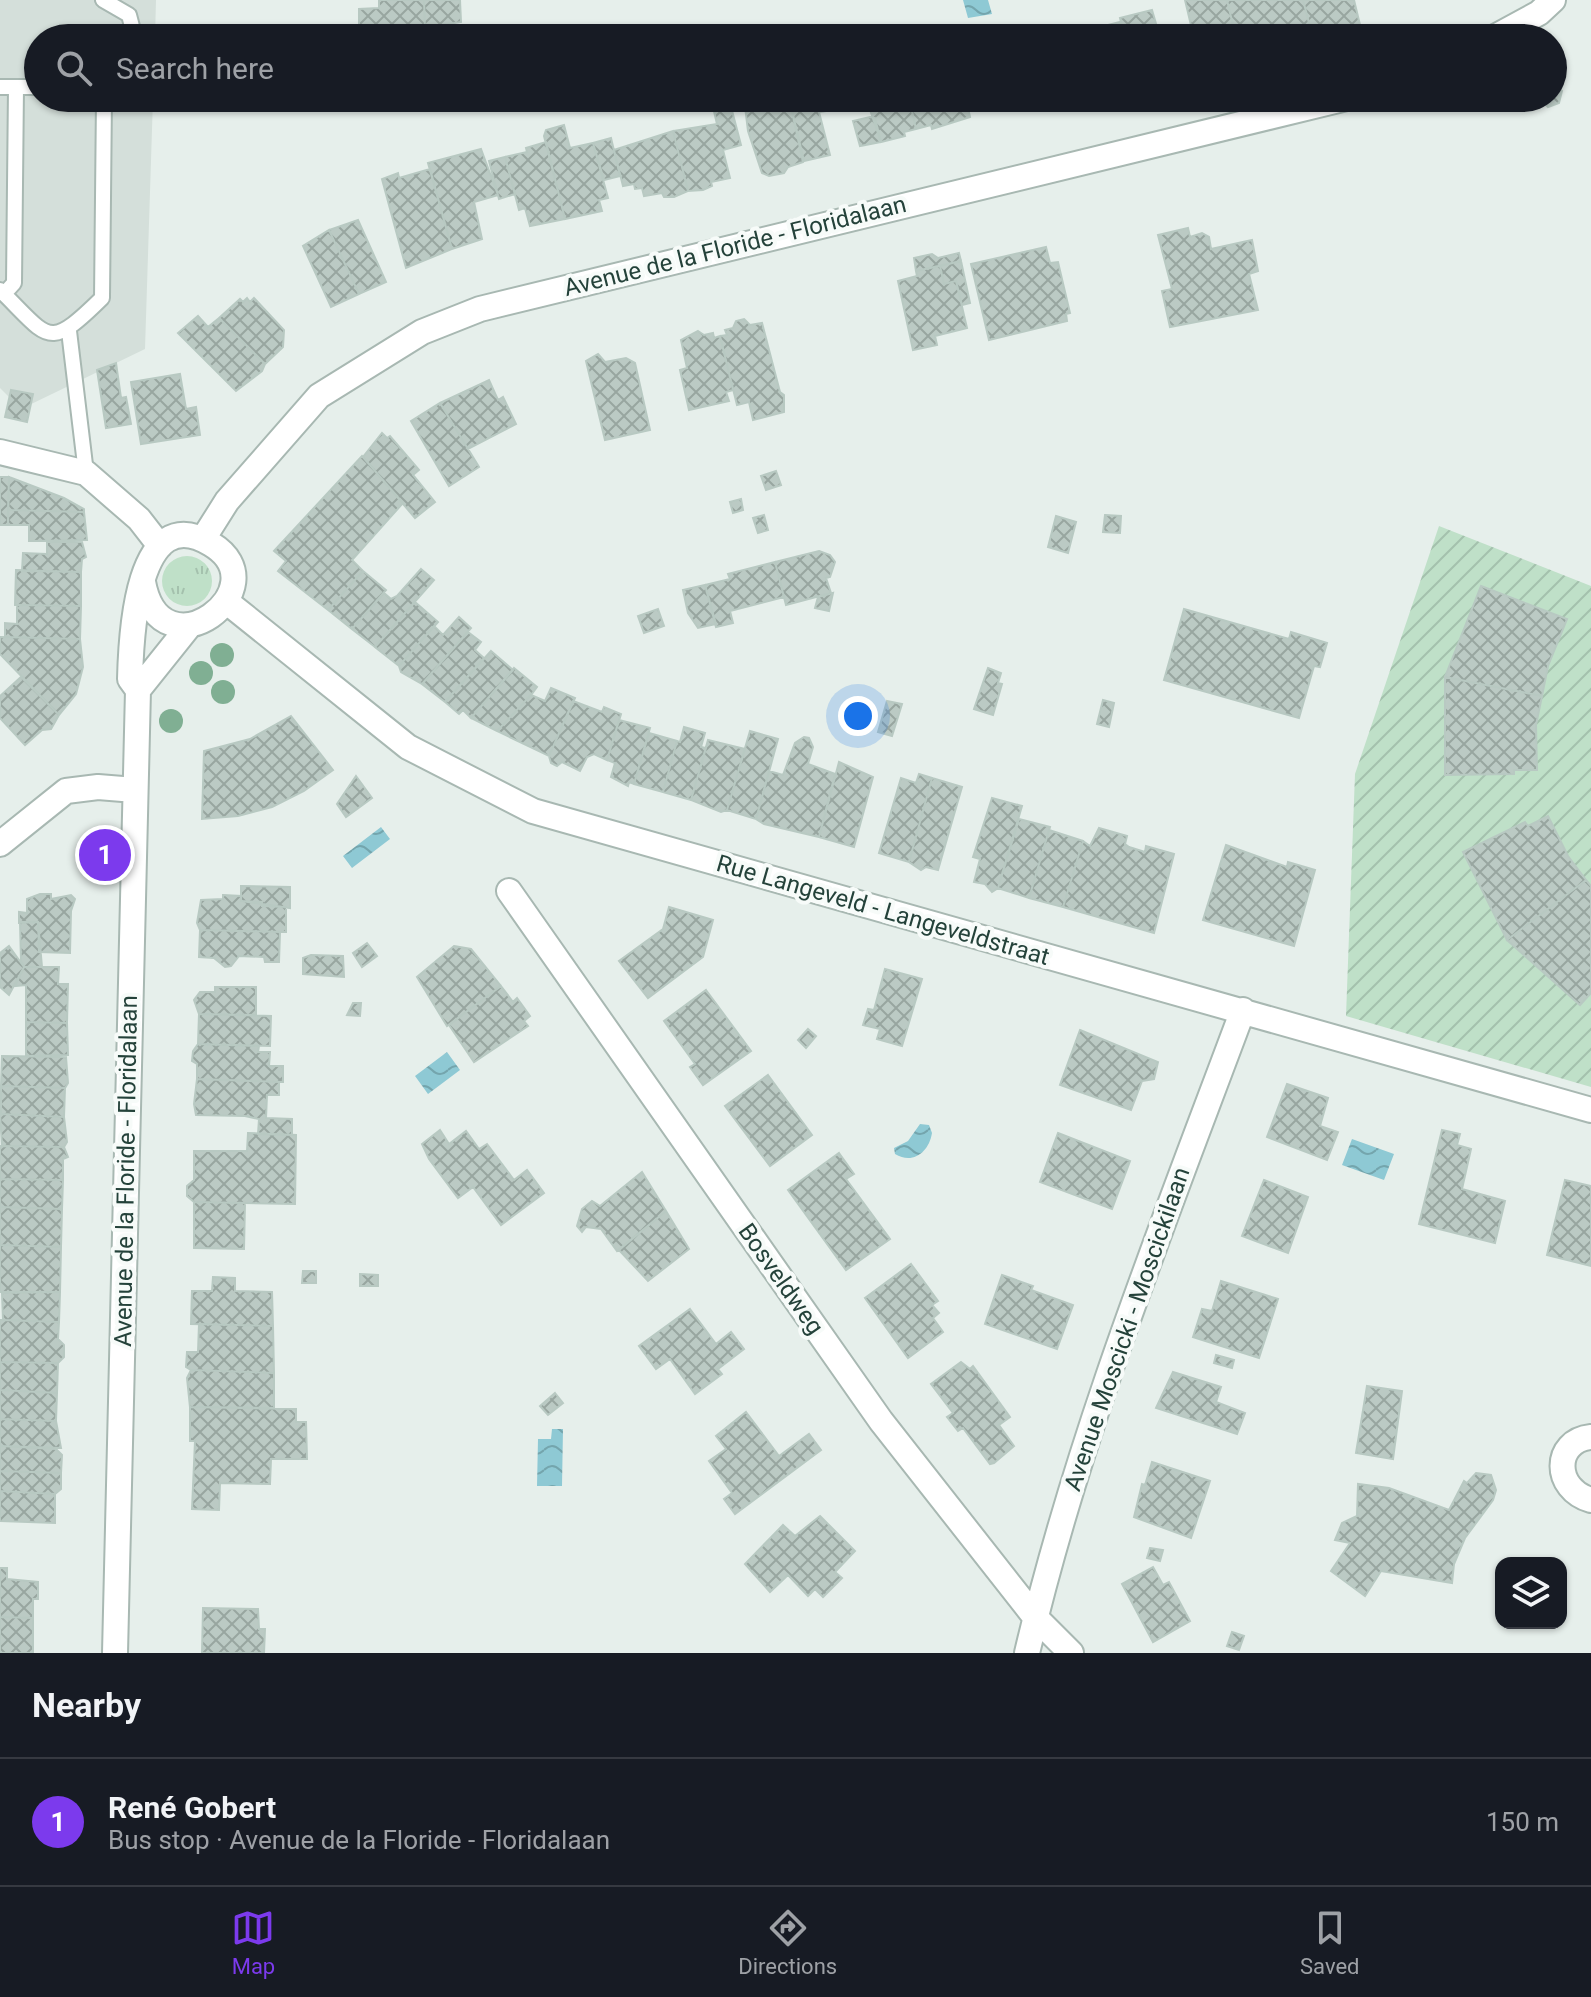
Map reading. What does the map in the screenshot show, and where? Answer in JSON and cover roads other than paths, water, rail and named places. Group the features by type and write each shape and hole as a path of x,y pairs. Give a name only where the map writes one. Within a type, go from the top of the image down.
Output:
{"street":[{"path":"1519,24 1539,13 1553,0"},
{"name":"Avenue de la Floride - Floridalaan","path":"203,539 227,501 319,396 422,332 480,309 1289,112"},
{"path":"0,452 86,473 139,519 160,546 173,538 203,539 226,558 232,588 227,602 205,622 190,625 162,617 152,608 143,582"},
{"name":"Avenue de la Floride - Floridalaan","path":"115,1653 138,690 130,679 132,630 145,568 160,546"},
{"name":"Rue Langeveld - Langeveldstraat","path":"227,602 408,747 533,811 1591,1110"},
{"path":"138,690 190,625"},
{"path":"0,844 66,791 98,787 135,790"},
{"name":"Bosveldweg","path":"509,891 881,1421 1035,1617 1071,1653"},
{"name":"Avenue Moscicki - Moscickilaan","path":"1027,1653 1051,1548 1120,1338 1243,1010"},
{"path":"1591,1437 1569,1448 1563,1462 1562,1479 1572,1492 1591,1500"}],"lane":[{"path":"103,0 129,15 131,24"},
{"path":"0,87 24,87"},
{"path":"16,87 14,283 2,292 37,329 52,334 69,331 102,298 104,112"},
{"path":"69,331 86,473"}],"water":[{"path":"963,0 988,0 992,14 968,18"},
{"path":"381,827 390,839 352,868 343,856"},
{"path":"447,1052 460,1070 428,1094 415,1076"},
{"path":"920,1124 929,1125 932,1133 924,1151 908,1158 895,1154 894,1148 908,1141"},
{"path":"1352,1139 1394,1154 1384,1180 1342,1165"},
{"path":"552,1429 563,1429 562,1486 537,1486 538,1439 551,1439"}],"place":[{"name":"René Gobert","path":"105,855"}]}
